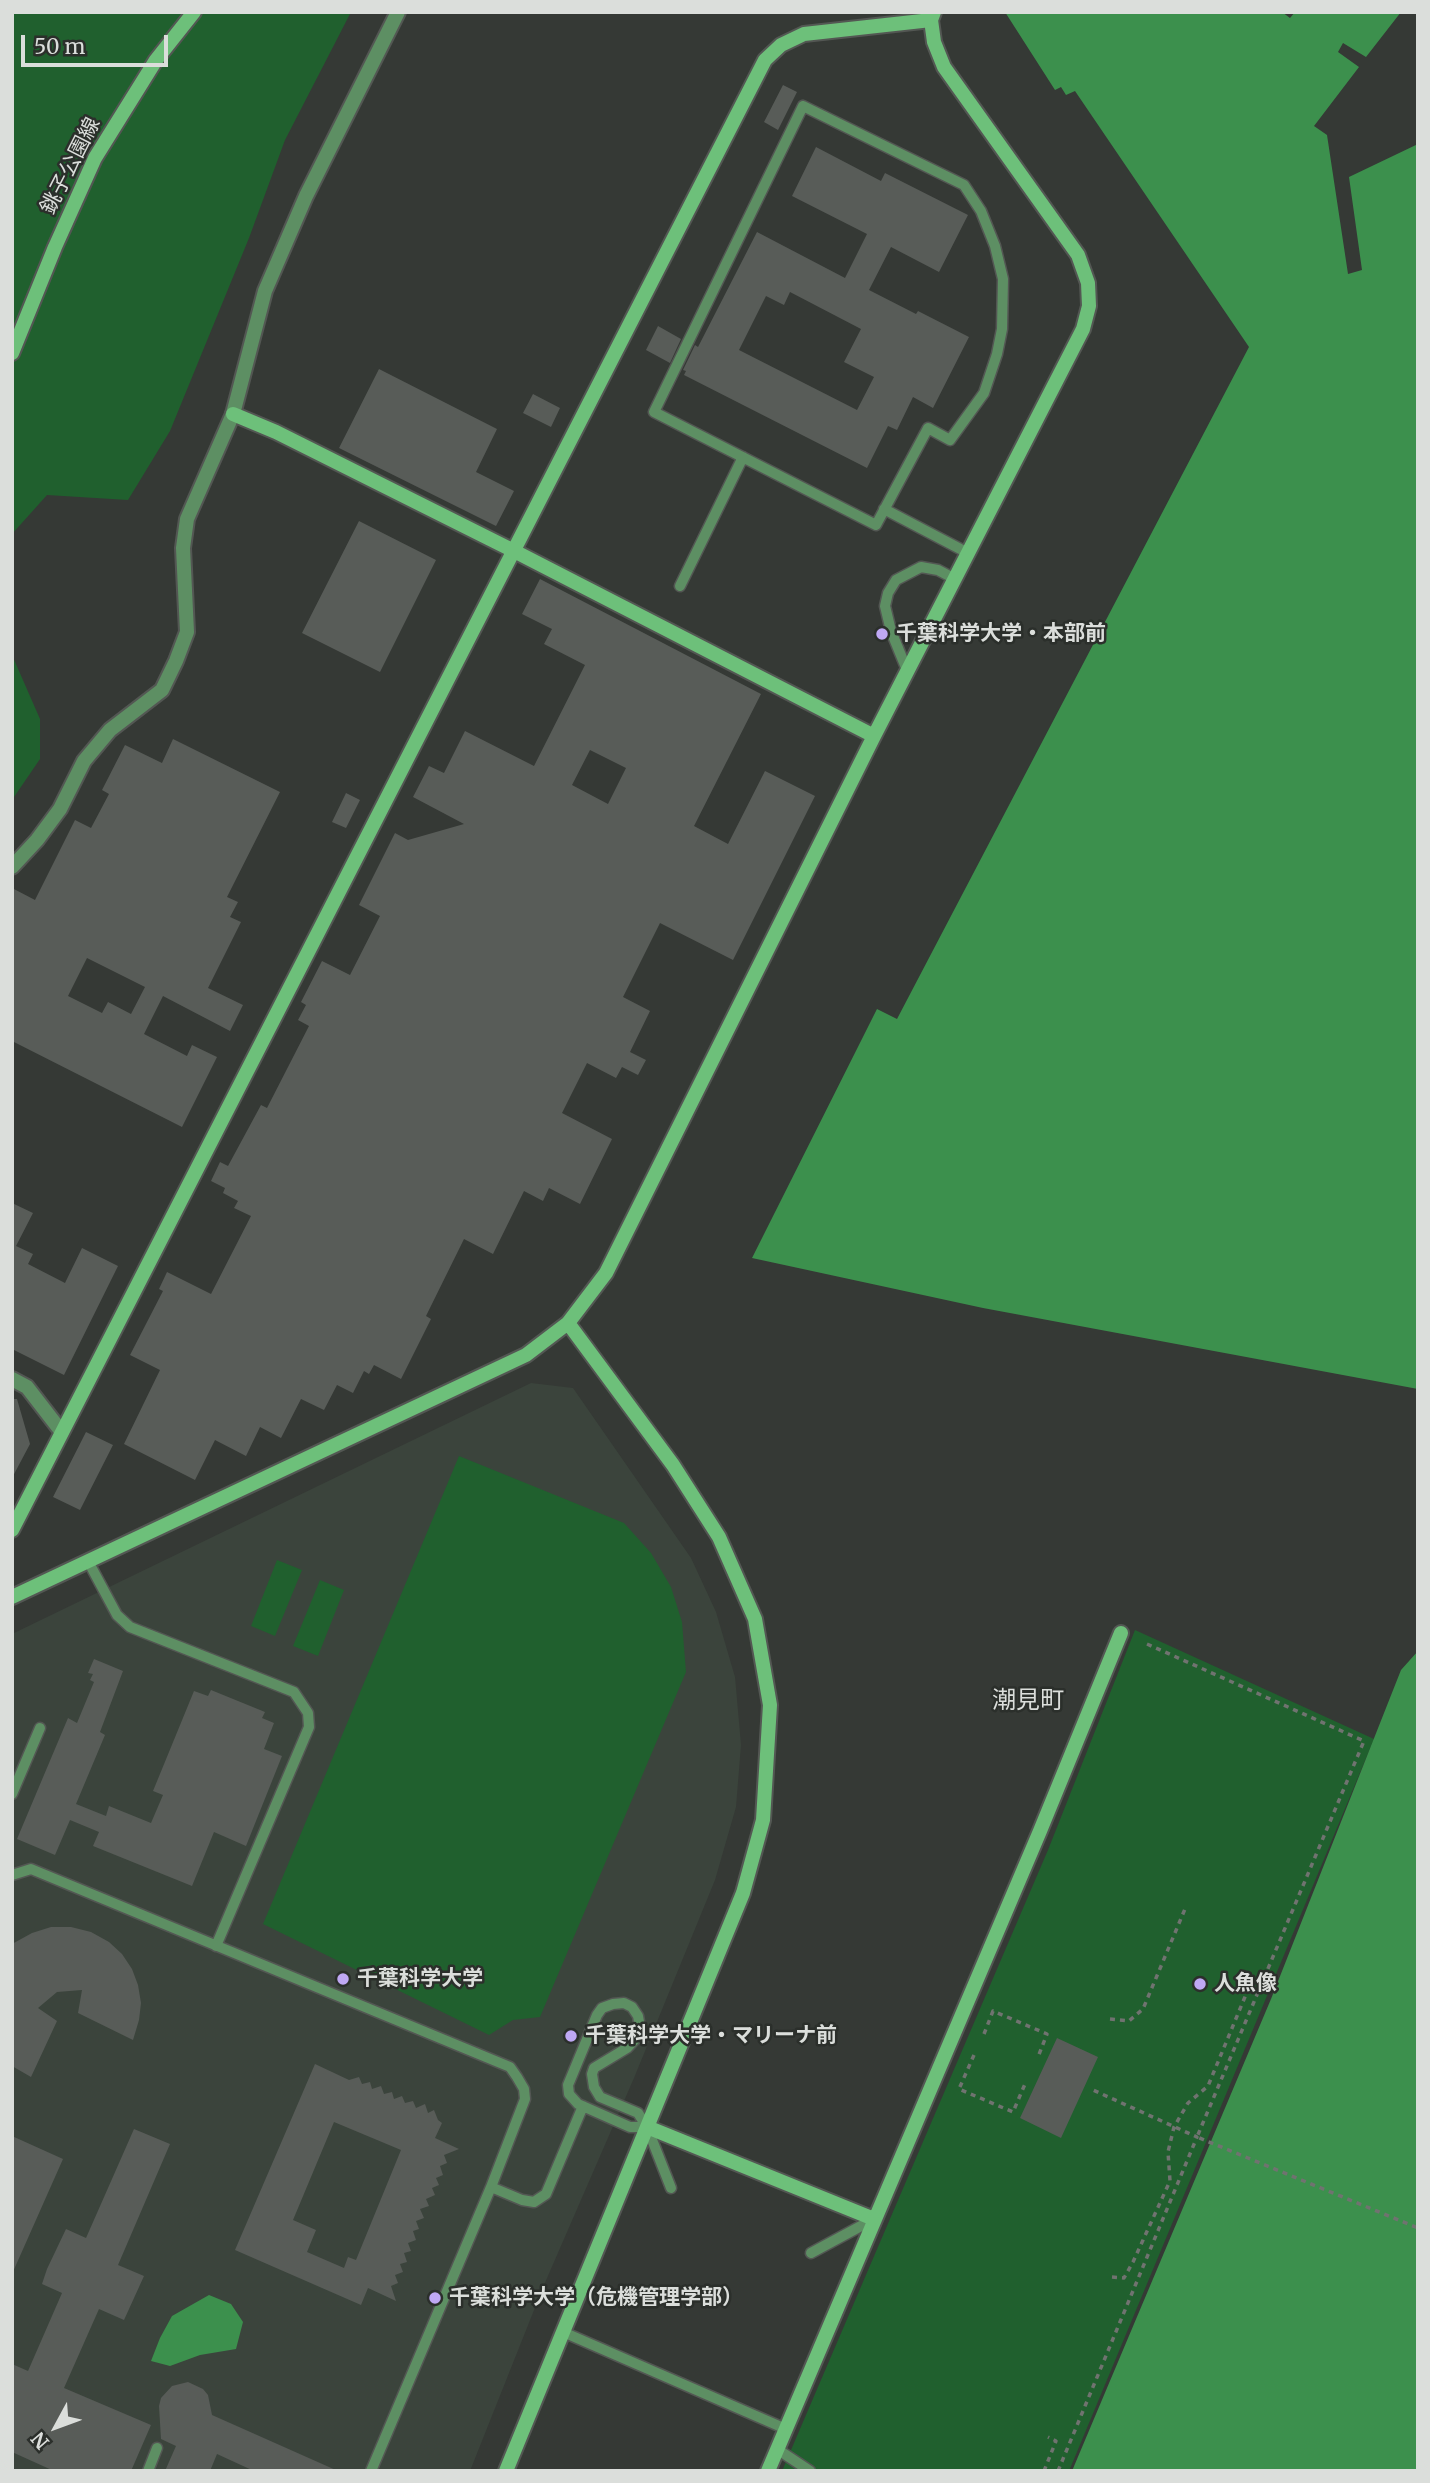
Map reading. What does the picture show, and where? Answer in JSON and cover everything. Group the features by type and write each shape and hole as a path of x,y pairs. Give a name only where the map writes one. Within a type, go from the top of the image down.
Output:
{"street":[{"name":"銚子公園線","path":"12,353 95,158 156,60 194,12"},
{"path":"12,867 37,840 60,808 84,761 110,730 162,690 187,632 183,548 187,519 233,414 265,292 306,196 398,12"},
{"path":"12,1530 765,60 781,45 804,34 933,16 934,42 944,67 1078,255 1088,284 1089,306 1083,329 907,670 606,1273 568,1324 526,1355 12,1597"},
{"path":"233,414 276,432 514,551 874,736"},
{"path":"506,2471 743,1893 763,1820 770,1705 755,1619 719,1537 673,1465 568,1324"},
{"path":"12,1379 27,1387 61,1431"},
{"path":"768,2471 1121,1633"},
{"path":"647,2127 874,2219"}],"lane":[{"path":"803,106 964,186 981,211 995,246 1003,279 1002,329 984,393 950,440 928,428 884,509 876,525 654,412 803,106"},
{"path":"680,586 743,457"},
{"path":"884,509 968,553"},
{"path":"907,670 891,631 885,606 887,593 896,580 920,567 938,570 955,579"},
{"path":"88,1561 117,1615 130,1627 294,1692 307,1713 309,1727 216,1946"},
{"path":"12,1794 40,1728"},
{"path":"12,1875 31,1869 510,2067 524,2089 525,2099 491,2187 371,2471"},
{"path":"647,2127 630,2127 578,2104 569,2094 568,2085 602,2008 624,2003 632,2007 638,2016 641,2033 627,2048 594,2068 594,2087 600,2097 638,2113 647,2127 671,2188"},
{"path":"491,2187 534,2202 547,2194 583,2106"},
{"path":"811,2253 874,2219"},
{"path":"563,2332 786,2429"},
{"path":"148,2471 157,2448"},
{"path":"777,2449 812,2468"}],"path":[{"path":"1058,2471 1364,1741 1147,1644"},
{"path":"1110,2019 1129,2021 1143,2009 1185,1909"},
{"path":"1112,2277 1124,2278 1170,2181 1168,2152 1174,2127 1188,2103 1208,2086 1252,1980"},
{"path":"984,2034 993,2011 1047,2035 1038,2057"},
{"path":"974,2055 958,2089 1013,2112 1025,2084"},
{"path":"1093,2091 1418,2228"},
{"path":"1044,2471 1056,2441 1048,2437"}],"shaded area":[{"path":"12,12 351,12 285,140 249,238 170,431 128,500 47,495 12,534"},
{"path":"1005,12 1282,12 1290,18 1295,12 1401,12 1366,57 1343,43 1338,52 1359,67 1314,126 1327,135 1348,274 1362,270 1349,177 1418,144 1418,1389 983,1308 752,1258 877,1009 897,1019 1249,347 1075,91 1066,95 1061,87 1055,90"},
{"path":"12,655 40,719 40,759 12,800"},
{"name":"千葉科学大学","path":"531,1383 573,1388 691,1558 716,1612 735,1677 741,1745 736,1807 715,1880 634,2078 544,2285 470,2471 12,2471 12,1634"},
{"path":"459,1456 624,1523 651,1553 671,1587 682,1622 686,1672 540,2017 513,2020 489,2035 263,1924"},
{"path":"277,1560 302,1570 275,1636 251,1626"},
{"path":"320,1580 344,1590 318,1656 293,1646"},
{"path":"1135,1630 1374,1739 1069,2471 782,2471 1048,1850"},
{"path":"1418,1651 1418,2471 1072,2471 1271,1999 1401,1670"},
{"path":"209,2295 231,2304 243,2322 236,2349 200,2355 170,2366 151,2361 172,2316"}],"building":[{"path":"783,85 797,92 778,130 764,122"},
{"path":"816,147 881,181 885,173 968,215 939,272 891,247 869,290 969,337 933,408 913,397 897,430 888,426 867,468 684,375 686,371 683,370 695,345 698,347 757,232 845,278 867,234 792,196","holes":["790,292 861,329 844,362 874,377 857,410 739,350 766,296 784,305"]},
{"path":"658,326 681,339 670,363 646,350"},
{"path":"379,369 497,429 476,472 514,491 496,526 339,448"},
{"path":"533,394 560,408 551,427 523,413"},
{"path":"359,521 436,560 380,672 302,633"},
{"path":"540,579 761,694 694,826 728,844 765,771 815,796 733,960 660,923 623,997 650,1011 630,1052 646,1060 638,1075 622,1067 616,1078 587,1063 562,1113 612,1139 580,1204 549,1188 543,1201 524,1191 493,1254 464,1239 426,1316 431,1319 401,1379 374,1365 369,1374 364,1371 353,1393 337,1385 324,1410 301,1399 281,1438 260,1427 246,1456 215,1440 195,1480 124,1444 160,1370 130,1355 163,1291 159,1289 167,1272 211,1294 251,1216 234,1208 238,1201 223,1193 225,1188 211,1181 220,1162 228,1166 261,1105 267,1108 309,1026 298,1020 306,1005 301,1002 322,961 350,975 380,916 359,905 395,833 408,840 464,824 413,797 429,766 444,773 465,731 534,766 585,665 544,644 552,629 522,614","holes":["590,750 626,768 608,804 572,785"]},
{"path":"173,739 280,792 227,897 238,902 230,917 241,922 208,988 243,1005 230,1031 163,996 144,1034 187,1056 192,1045 217,1057 182,1127 12,1041 12,888 35,900 75,820 91,828 109,794 102,790 125,745 162,763","holes":["87,958 145,987 131,1014 108,1002 102,1013 68,996"]},
{"path":"346,793 360,800 346,828 332,822"},
{"path":"12,1203 33,1213 16,1246 33,1254 28,1264 65,1283 82,1248 118,1266 64,1375 12,1349"},
{"path":"12,1399 17,1399 30,1444 12,1478"},
{"path":"86,1432 113,1445 80,1510 53,1497"},
{"path":"94,1659 123,1671 100,1732 105,1735 76,1804 106,1816 109,1806 151,1823 163,1795 153,1791 194,1691 208,1696 211,1690 265,1712 262,1718 274,1723 264,1749 282,1756 246,1846 214,1832 192,1886 93,1846 99,1832 70,1820 55,1855 17,1839 68,1718 77,1723 94,1682 90,1680 93,1674 88,1673"},
{"path":"51,1927 71,1927 91,1932 109,1942 122,1954 138,1985 141,2003 139,2020 133,2040 78,2013 82,1990 57,1992 38,2008 57,2021 31,2077 12,2066 12,1944"},
{"path":"1057,2038 1098,2057 1061,2138 1020,2118"},
{"path":"315,2064 349,2080 359,2077 362,2084 370,2082 372,2089 381,2086 384,2094 392,2092 394,2099 402,2096 405,2103 413,2101 416,2108 425,2104 428,2113 434,2110 442,2123 435,2138 459,2149 444,2155 447,2163 440,2166 443,2175 436,2178 439,2185 432,2188 435,2195 426,2199 429,2206 420,2209 424,2218 416,2221 419,2229 413,2231 416,2240 408,2243 411,2251 404,2253 407,2262 400,2264 403,2272 395,2275 398,2283 391,2286 396,2301 368,2288 361,2305 235,2250","holes":["334,2122 401,2150 356,2260 348,2257 344,2268 307,2252 316,2230 293,2220"]},
{"path":"134,2129 170,2144 118,2265 144,2276 124,2320 99,2309 64,2388 151,2425 131,2471 54,2471 12,2452 12,2364 28,2371 62,2293 42,2284 47,2269 66,2229 86,2238"},
{"path":"12,2136 63,2159 12,2274"},
{"path":"188,2382 203,2389 208,2395 212,2415 338,2471 254,2471 217,2454 210,2471 165,2471 176,2446 161,2439 161,2398 172,2386"}],"place":[{"name":"千葉科学大学・本部前","path":"882,634"},
{"name":"千葉科学大学","path":"343,1979"},
{"name":"人魚像","path":"1200,1984"},
{"name":"千葉科学大学・マリーナ前","path":"571,2036"},
{"name":"千葉科学大学（危機管理学部）","path":"435,2298"}],"district":[{"name":"潮見町","path":"1028,1701"}]}
